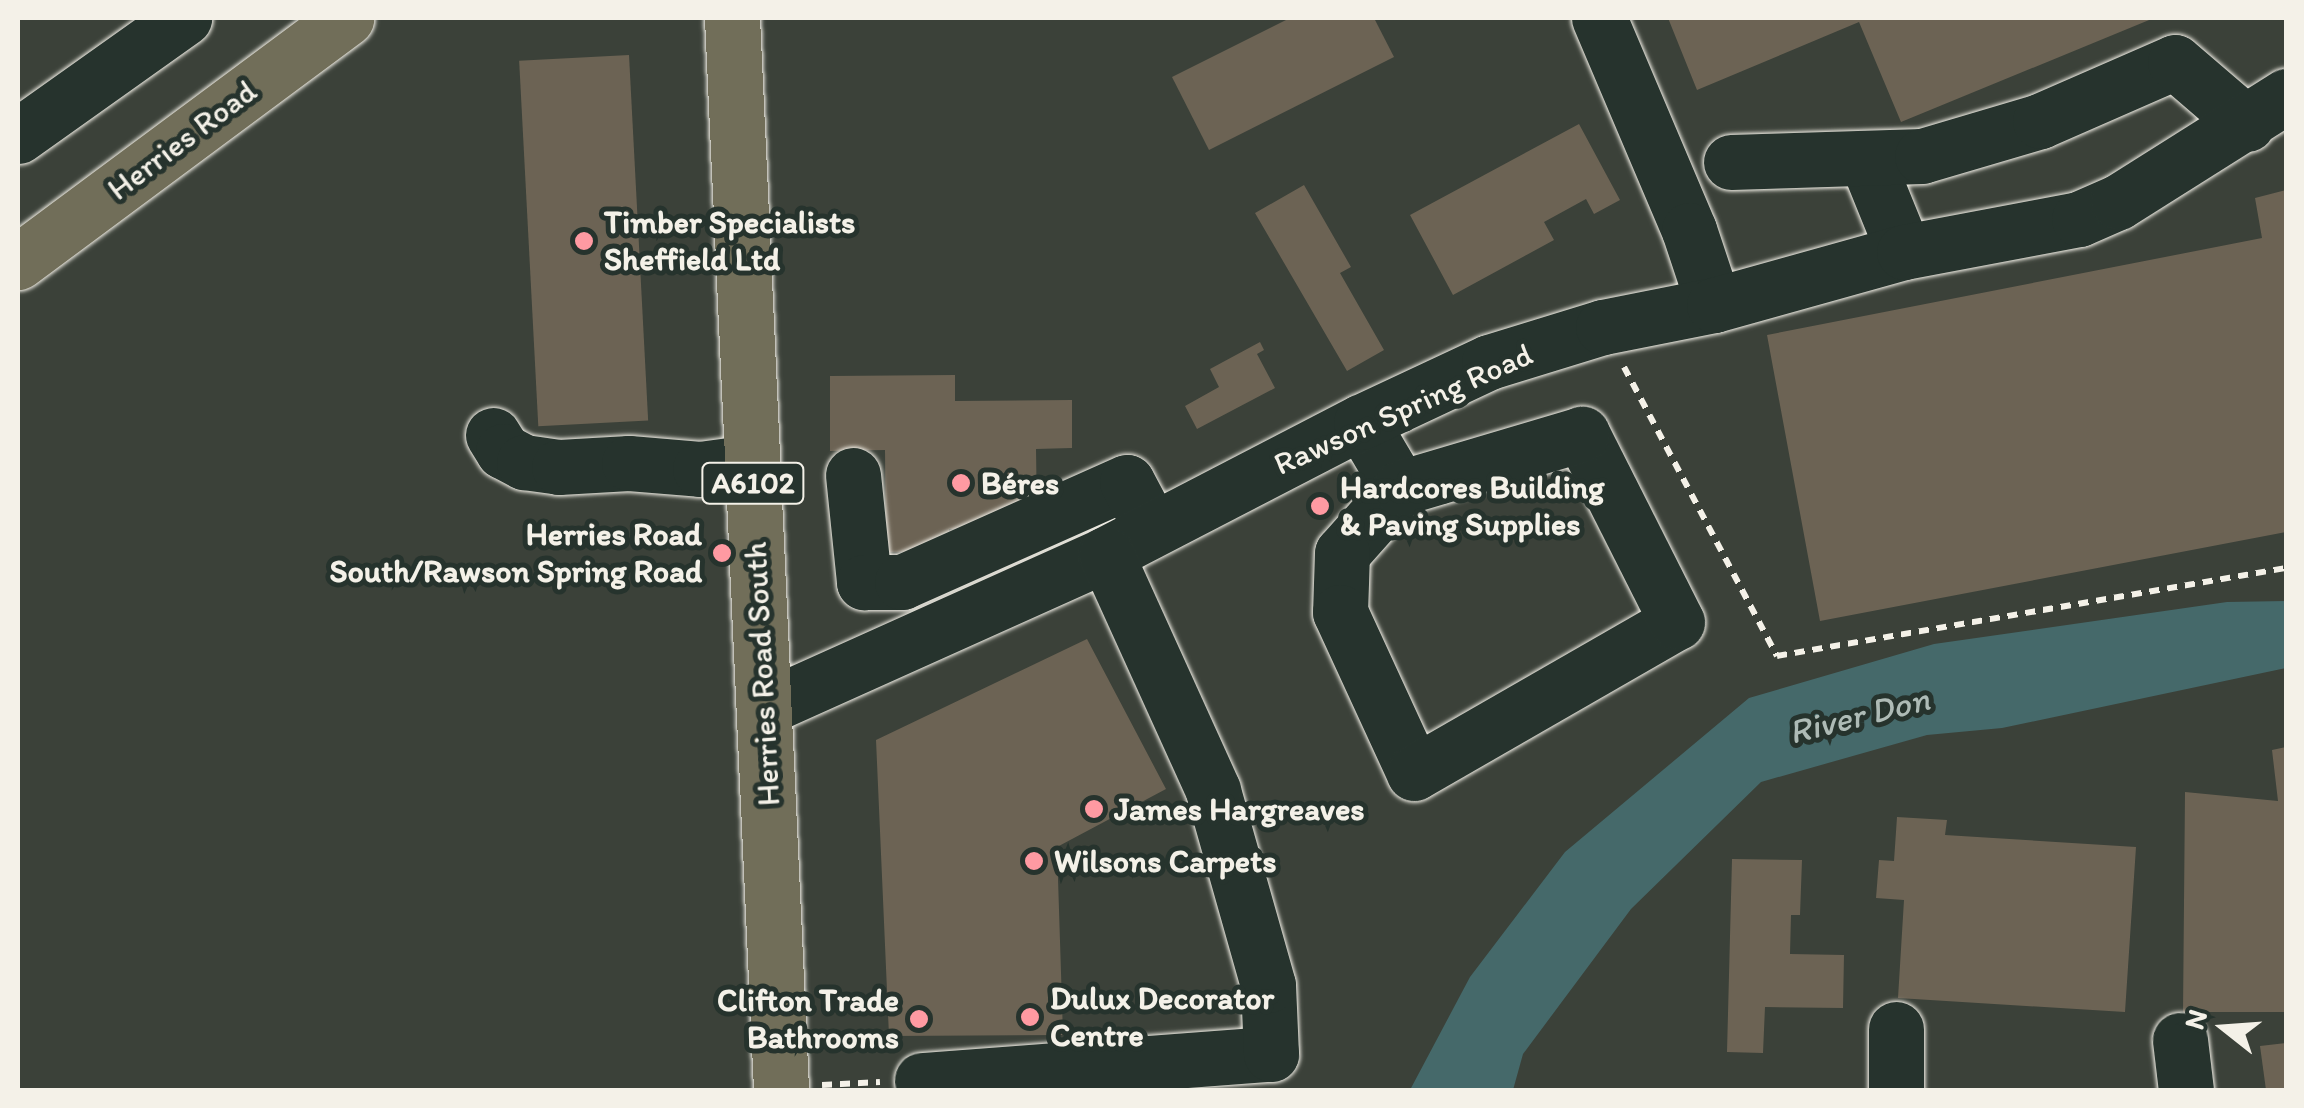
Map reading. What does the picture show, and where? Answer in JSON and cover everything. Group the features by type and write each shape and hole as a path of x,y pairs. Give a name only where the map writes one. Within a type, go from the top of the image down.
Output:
{"main road":[{"name":"Herries Road","path":"18,262 346,18"},
{"name":"Herries Road South","path":"732,18 781,1088"}],"street":[{"path":"18,136 184,18"},
{"path":"1599,18 1689,230 1714,305"},
{"path":"1731,162 1867,161 1922,156 2040,121 2174,62 2267,110"},
{"name":"Rawson Spring Road","path":"764,708 1129,542 1360,422 1489,362 1603,327 1714,305 1904,252 2079,218 2118,202 2267,110"},
{"path":"1867,161 1904,252"},
{"path":"1360,422 1400,488"},
{"path":"1582,434 1677,622 1414,773 1340,612 1342,553 1400,488 1582,434"},
{"path":"494,436 503,452 524,462 558,467 629,463 700,469 752,462"},
{"path":"853,476 864,582 902,582 1127,482 1129,542 1214,790 1268,985 1271,1054 922,1080"},
{"path":"1896,1028 1896,1090"}],"path":[{"path":"1603,327 1777,656 2286,568"},
{"path":"781,1088 922,1080"}],"water":[{"name":"River Don","path":"2286,601 2286,668 2002,728 1927,735 1761,782 1631,909 1523,1054 1513,1090 1410,1090 1470,977 1565,852 1749,698 1934,644 2227,602"}],"building":[{"path":"1290,18 1374,18 1394,57 1209,150 1172,77"},
{"path":"1668,18 2154,18 1901,122 1859,22 1697,90"},
{"name":"Timber Specialists Sheffield Ltd","path":"629,55 648,420 538,426 519,61"},
{"path":"1579,124 1620,200 1594,214 1586,199 1544,222 1554,240 1453,295 1410,215"},
{"path":"1304,185 1351,267 1340,273 1384,350 1347,371 1255,213"},
{"path":"2286,190 2286,532 1820,621 1767,335 2262,238 2255,198"},
{"path":"1260,342 1264,350 1257,354 1275,388 1197,429 1185,406 1219,387 1210,369"},
{"name":"Béres","path":"955,375 955,401 1072,400 1072,448 1036,449 1037,515 1018,529 949,529 949,551 886,552 885,450 830,451 830,376"},
{"path":"1087,639 1166,789 1057,847 1063,1035 889,1036 876,740"},
{"path":"2286,747 2286,1012 2183,1012 2185,792 2278,801 2272,750"},
{"path":"1897,817 1947,820 1945,835 2136,847 2125,1012 1898,998 1904,900 1876,898 1879,860 1894,861"},
{"path":"1732,859 1802,860 1800,915 1791,915 1790,954 1844,955 1843,1008 1765,1007 1763,1053 1727,1052"},
{"path":"2286,1043 2286,1090 2266,1090 2260,1046"}],"place":[{"name":"Timber Specialists Sheffield Ltd","path":"584,241"},
{"name":"Béres","path":"961,483"},
{"name":"Hardcores Building & Paving Supplies","path":"1320,506"},
{"name":"Herries Road South/Rawson Spring Road","path":"722,553"},
{"name":"James Hargreaves","path":"1094,809"},
{"name":"Wilsons Carpets","path":"1034,861"},
{"name":"Dulux Decorator Centre","path":"1030,1017"},
{"name":"Clifton Trade Bathrooms","path":"919,1019"}]}
